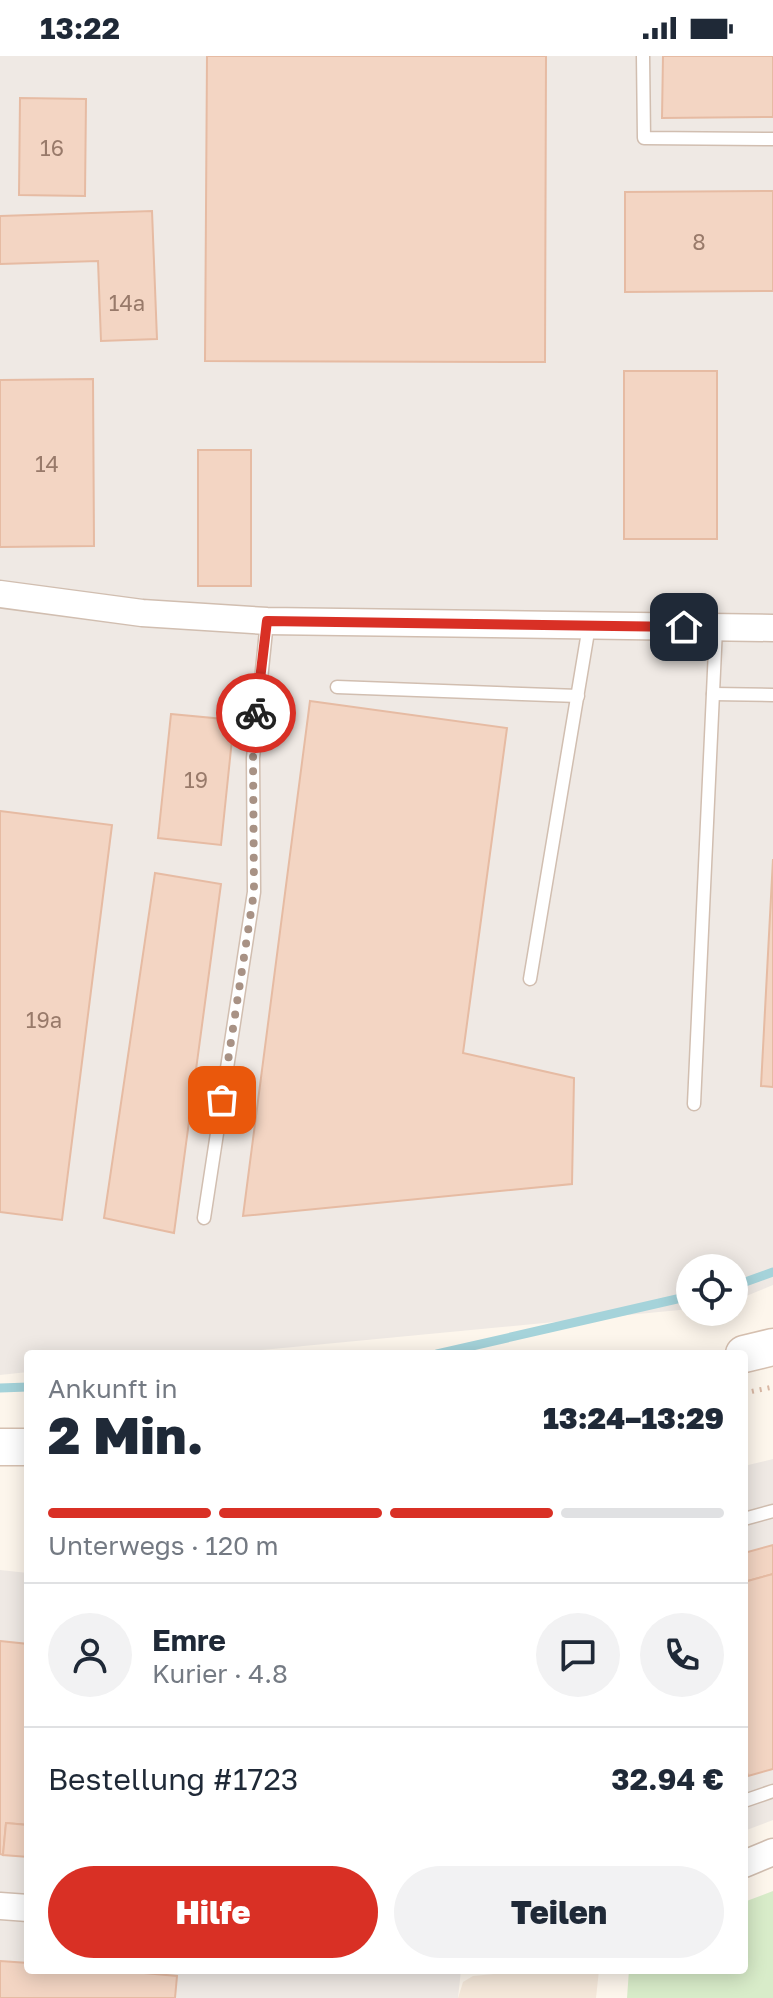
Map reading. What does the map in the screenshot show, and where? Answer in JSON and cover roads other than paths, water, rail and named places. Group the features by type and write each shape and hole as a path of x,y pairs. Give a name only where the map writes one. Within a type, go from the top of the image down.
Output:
{"main road":[{"path":"748,1353 773,1347"},
{"path":"0,1447 24,1447"}],"street":[{"path":"0,594 142,613 267,621 773,628"},
{"path":"748,1862 773,1852"},
{"path":"0,1906 24,1908"}],"lane":[{"path":"643,56 644,138 773,139"},
{"path":"204,1218 254,892 253,758 267,621"},
{"path":"530,979 589,626"},
{"path":"694,1104 716,628"},
{"path":"337,687 578,696"},
{"path":"713,694 773,695"},
{"path":"748,1518 773,1511"},
{"path":"748,1800 773,1791"}],"waterway":[{"path":"748,1281 773,1272"},
{"path":"454,1350 676,1299"},
{"path":"0,1388 24,1387"}]}
